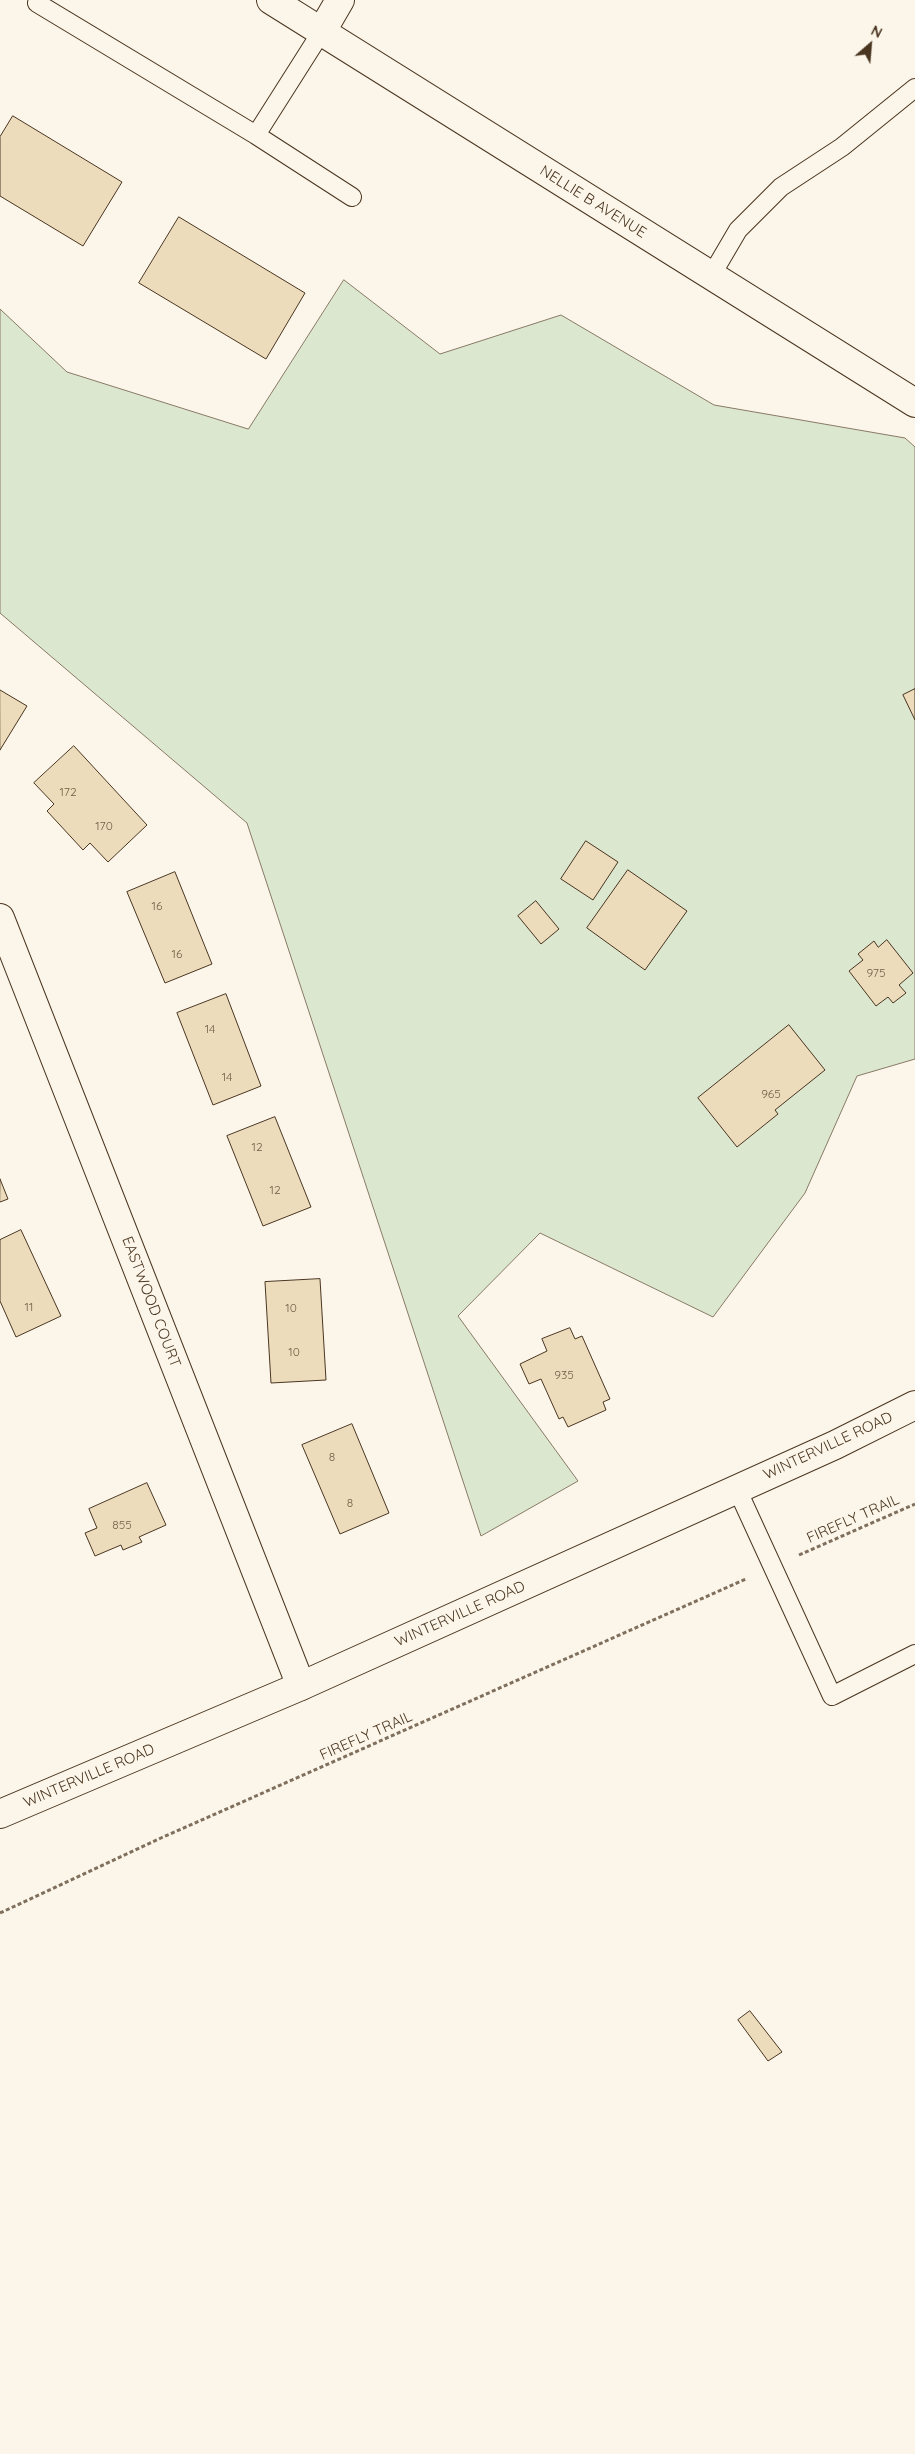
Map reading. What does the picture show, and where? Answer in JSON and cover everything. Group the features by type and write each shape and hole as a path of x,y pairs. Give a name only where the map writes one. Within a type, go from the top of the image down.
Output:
{"street":[{"name":"NELLIE B AVENUE","path":"270,0 915,403"},
{"path":"322,32 340,0"},
{"name":"EASTWOOD COURT","path":"0,918 301,1686"},
{"name":"WINTERVILLE ROAD","path":"0,1814 301,1686 835,1445 915,1405"}],"lane":[{"path":"37,3 256,135 352,197"},
{"path":"256,135 322,32"},
{"path":"711,276 738,230 781,187 842,147 915,88"},
{"path":"737,1489 832,1696 915,1654"}],"path":[{"name":"FIREFLY TRAIL","path":"799,1555 915,1504"},
{"name":"FIREFLY TRAIL","path":"0,1913 160,1838 742,1581"}],"green space":[{"path":"344,280 440,354 561,315 714,405 905,438 915,447 915,1059 857,1076 805,1193 713,1317 540,1233 458,1316 578,1481 481,1536 247,823 0,613 0,309 67,372 248,429"}],"building":[{"path":"13,116 122,182 83,246 0,196 0,137"},
{"path":"179,217 305,293 266,359 139,283"},
{"path":"915,689 915,720 903,695"},
{"path":"0,690 27,706 0,750"},
{"path":"74,746 147,825 108,862 90,843 83,850 47,811 54,804 34,783"},
{"path":"586,841 618,862 593,900 561,879"},
{"path":"628,870 687,911 645,970 587,928"},
{"path":"175,872 212,964 165,983 127,892"},
{"path":"536,901 559,929 541,944 518,916"},
{"path":"887,940 913,973 899,985 906,993 893,1003 888,997 876,1006 849,971 863,960 858,954 874,941 878,947"},
{"path":"226,994 261,1086 213,1105 177,1013"},
{"path":"789,1025 825,1070 775,1110 778,1114 737,1147 698,1098"},
{"path":"275,1117 311,1207 263,1226 227,1136"},
{"path":"0,1179 8,1199 0,1202"},
{"path":"21,1230 61,1316 16,1337 0,1301 0,1240"},
{"path":"320,1279 326,1380 271,1383 265,1282"},
{"path":"570,1328 575,1339 582,1336 610,1399 603,1402 606,1410 568,1427 563,1417 559,1419 541,1379 529,1384 520,1364 547,1351 542,1339"},
{"path":"352,1424 389,1513 340,1534 302,1445"},
{"path":"147,1483 166,1525 139,1537 142,1542 123,1550 121,1545 95,1556 85,1533 97,1528 89,1509"},
{"path":"750,2011 782,2052 768,2061 738,2020"}]}
